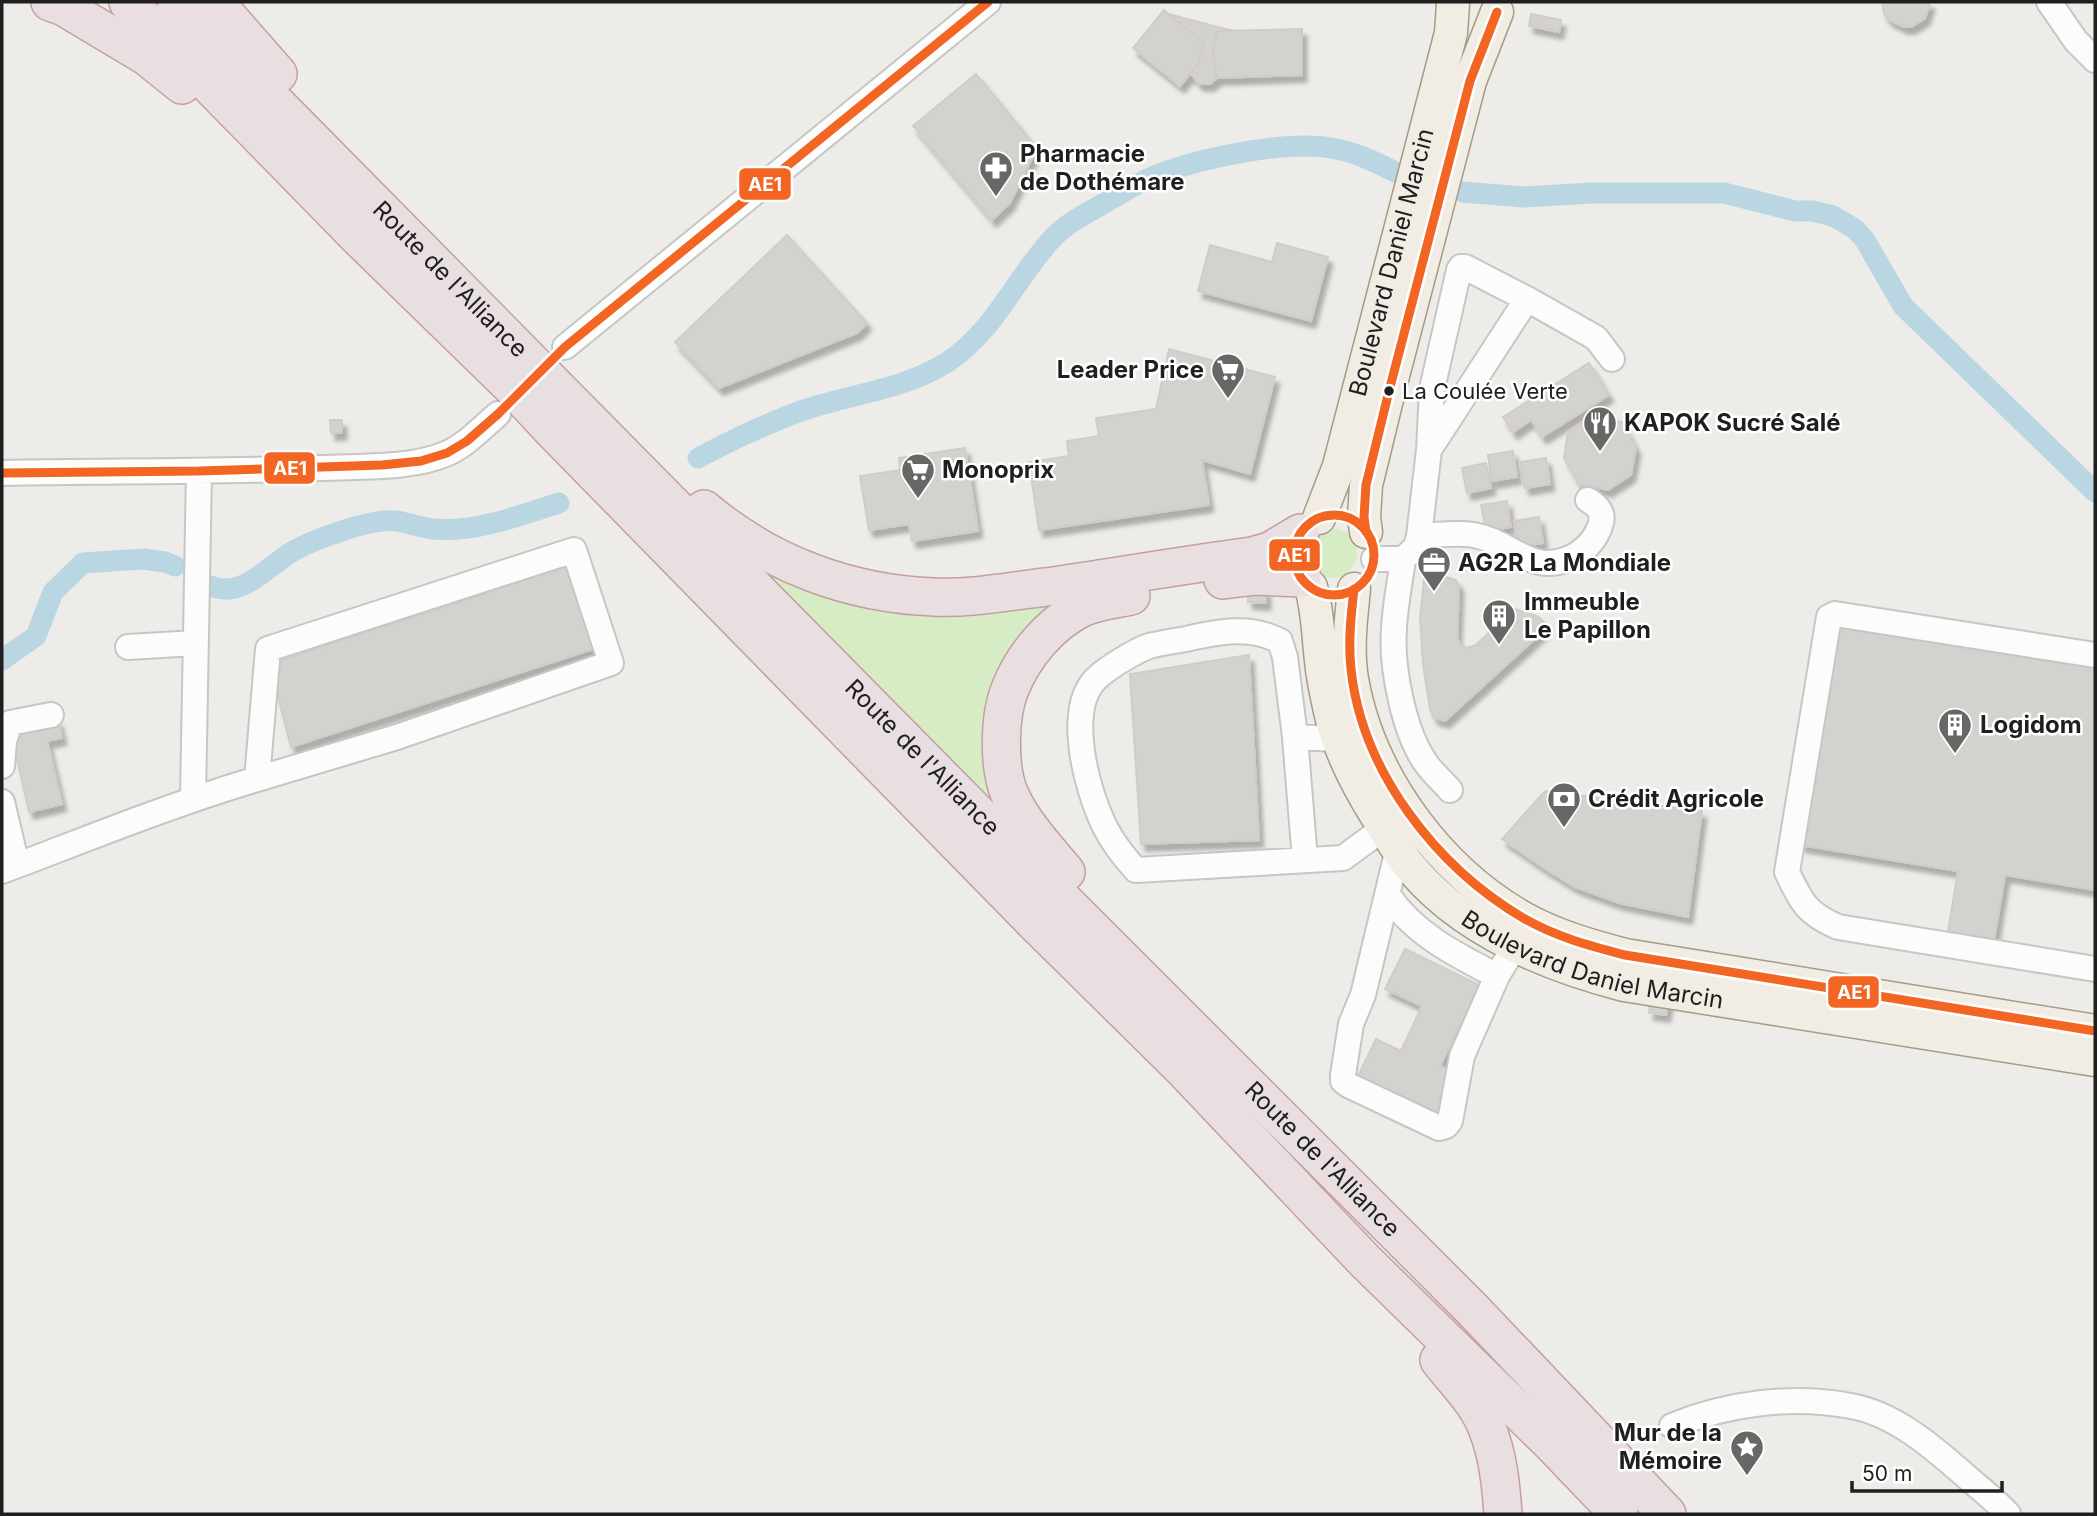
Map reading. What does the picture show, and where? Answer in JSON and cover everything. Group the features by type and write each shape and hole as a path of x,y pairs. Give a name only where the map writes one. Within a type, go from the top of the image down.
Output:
{"highway":[{"path":"50,2 64,7 146,56 183,86 299,201 374,228"},
{"name":"Route de l'Alliance","path":"128,2 374,228 580,411 1473,1310 1667,1514"},
{"name":"Route de l'Alliance","path":"176,2 511,386 573,452 1035,923 1183,1069 1365,1261 1551,1443 1619,1514"},
{"path":"215,2 337,142 374,228"},
{"path":"580,411 625,442 732,532 817,576 883,592 935,597 964,596 1139,574 1270,551 1310,525"},
{"path":"1170,1006 1130,949 1023,821 1009,792 1002,754 1004,711 1009,690 1033,650 1050,631 1085,607 1256,576 1306,582"},
{"path":"1183,1069 1199,1100 1228,1136 1437,1357 1470,1400 1487,1426 1497,1464 1503,1514"},
{"path":"1622,1467 1679,1514"}],"main road":[{"path":"1452,3 1474,14 1505,7"},
{"name":"Boulevard Daniel Marcin","path":"1310,525 1339,466 1451,33 1452,3"},
{"name":"Boulevard Daniel Marcin","path":"1381,550 1364,517 1366,485 1470,80 1505,7"},
{"path":"1332,515 1345,516 1357,522 1381,550 1367,576 1354,589 1337,594 1319,591 1306,582 1297,570 1294,551 1310,525 1332,515"},
{"name":"Boulevard Daniel Marcin","path":"1306,582 1319,626 1321,662 1328,704 1338,739 1363,795 1413,870 1444,900 1515,947 1579,974 1624,985 2095,1060"},
{"name":"Boulevard Daniel Marcin","path":"1354,589 1349,645 1353,680 1373,744 1388,776 1422,830 1456,867 1493,898 1526,919 1593,947 1625,955 2095,1031"}],"street":[{"path":"565,347 988,2"},
{"path":"2049,2 2076,41 2095,60"},
{"path":"1450,790 1426,764 1405,712 1381,550 1416,547 1429,450 1432,389 1459,270 1465,267 1596,338 1612,359"},
{"path":"1429,450 1527,299"},
{"path":"2,473 382,466 421,461 447,453 467,441 498,414"},
{"path":"193,798 199,471"},
{"path":"1419,536 1474,535 1495,542 1534,562 1567,560 1594,539 1602,519 1598,507 1588,500"},
{"path":"2,802 9,868 193,798 257,779 397,737 611,663 574,550 268,649 257,779"},
{"path":"2095,655 1835,614 1829,617 1787,872 1800,900 1817,918 1838,927 2095,969"},
{"path":"1305,860 1295,737 1285,657 1280,641 1269,635 1231,630 1146,647 1098,677 1083,699 1080,740 1093,799 1105,827 1121,854 1136,870 1343,858 1391,838 1388,895 1363,995 1351,1024 1343,1075 1343,1081 1348,1085 1439,1128 1446,1126 1450,1121 1462,1056 1497,976 1515,947"},
{"path":"128,647 197,643"},
{"path":"2,766 4,741 10,723 51,715"},
{"path":"1295,737 1338,739"},
{"path":"1388,895 1402,916 1435,942 1497,976"},
{"path":"1672,1426 1694,1417 1757,1403 1796,1401 1853,1406 1887,1419 1923,1438 2008,1514"}],"green space":[{"path":"1332,528 1350,535 1357,553 1350,571 1332,578 1314,571 1307,553 1314,535"},
{"path":"755,565 1087,594 1020,638 994,813"}],"building":[{"path":"1882,2 1930,4 1925,18 1911,27 1904,27 1889,20 1884,14"},
{"path":"1164,10 1204,43 1198,64 1180,86 1133,48"},
{"path":"1168,14 1233,31 1217,31 1213,51 1217,78 1210,84 1199,84 1190,73 1198,64 1204,43"},
{"path":"1531,14 1561,20 1559,32 1529,26"},
{"path":"1302,29 1302,75 1215,78 1213,51 1217,31"},
{"path":"976,74 1037,148 1010,203 992,220 913,126"},
{"path":"787,235 867,323 857,333 719,388 675,342"},
{"path":"1277,243 1328,257 1311,321 1198,291 1210,245 1272,262"},
{"path":"1169,349 1275,377 1250,474 1202,460 1209,505 1039,530 1029,462 1069,456 1067,441 1099,436 1096,418 1156,409"},
{"path":"1589,363 1609,395 1542,437 1531,420 1513,432 1503,417"},
{"name":"KAPOK Sucré Salé","path":"1593,415 1622,422 1636,448 1631,475 1608,490 1579,484 1564,458 1568,432"},
{"path":"330,420 342,420 342,433 331,433"},
{"name":"Monoprix","path":"965,448 978,531 912,541 909,524 869,530 860,476 900,470 899,458"},
{"path":"1513,451 1517,477 1492,481 1488,455"},
{"path":"1546,458 1550,484 1525,488 1520,462"},
{"path":"1486,463 1491,488 1467,493 1462,468"},
{"path":"1507,501 1511,527 1486,531 1481,505"},
{"path":"1539,517 1543,543 1518,547 1514,521"},
{"path":"569,566 596,648 291,747 275,685 276,662"},
{"name":"Immeuble Le Papillon","path":"1431,572 1456,580 1459,586 1457,638 1460,644 1467,648 1476,645 1514,609 1537,616 1546,624 1540,634 1445,721 1434,718 1430,709 1423,664 1420,618 1424,580"},
{"path":"1248,589 1266,590 1266,603 1248,602"},
{"name":"Logidom","path":"1836,622 2095,664 2095,890 2005,875 1994,940 1948,932 1958,871 1800,845"},
{"path":"1249,655 1259,840 1141,844 1130,674"},
{"path":"58,720 62,738 47,741 62,804 29,812 11,732"},
{"path":"1545,791 1702,811 1688,917 1619,903 1575,887 1502,839"},
{"path":"1405,949 1479,985 1440,1066 1455,1073 1436,1113 1358,1076 1376,1039 1401,1051 1422,1006 1385,989"},
{"path":"1651,999 1668,1001 1666,1015 1649,1013"}],"waterway":[{"path":"698,458 790,415 897,385 949,361 965,349 992,320 1038,255 1057,234 1082,216 1150,178 1190,164 1239,153 1312,146 1364,157 1395,172"},
{"path":"1463,192 1523,197 1592,193 1724,193 1795,211 1813,211 1833,216 1855,229 1865,240 1903,306 2095,492"},
{"path":"211,586 223,589 245,584 301,547 364,524 391,521 449,530 498,522 559,503"},
{"path":"2,660 36,636 53,592 83,563 143,559 175,566"}],"transit line":[{"name":"AE1","path":"2,473 199,471 382,465 421,461 447,453 467,441 498,414 565,347 988,2"},
{"name":"AE1","path":"1366,532 1366,485 1389,391 1470,81 1497,12"},
{"name":"AE1","path":"1334,515 1349,518 1362,527 1371,540 1374,555 1371,570 1362,583 1349,592 1334,595 1319,592 1306,583 1297,570 1294,555 1297,540 1306,527 1319,518 1334,515"},
{"name":"AE1","path":"1354,589 1350,639 1351,669 1358,707 1370,744 1388,780 1409,814 1434,845 1462,873 1525,919 1561,936 1625,955 2095,1031"}],"place":[{"name":"Pharmacie de Dothémare","path":"996,198"},
{"name":"La Coulée Verte","path":"1389,391"},
{"name":"Leader Price","path":"1228,400"},
{"name":"KAPOK Sucré Salé","path":"1600,453"},
{"name":"Monoprix","path":"918,500"},
{"name":"AG2R La Mondiale","path":"1434,593"},
{"name":"Immeuble Le Papillon","path":"1499,646"},
{"name":"Logidom","path":"1955,755"},
{"name":"Crédit Agricole","path":"1564,829"},
{"name":"Mur de la Mémoire","path":"1747,1477"}]}
